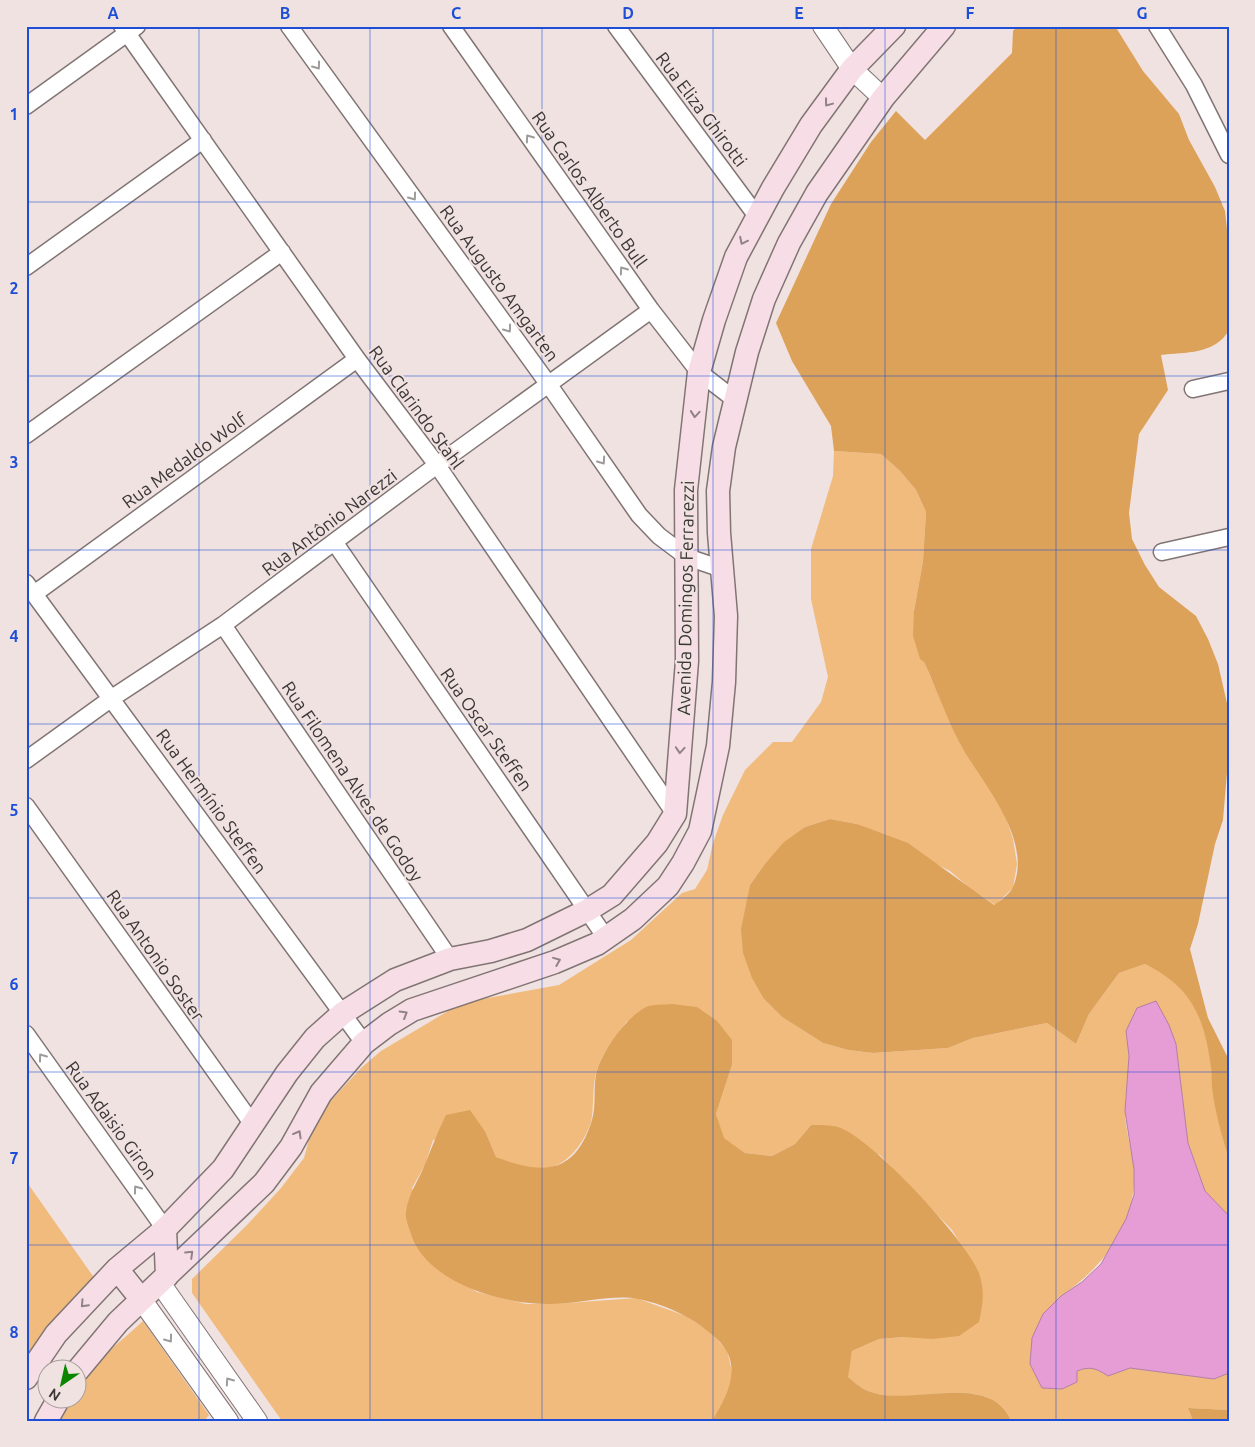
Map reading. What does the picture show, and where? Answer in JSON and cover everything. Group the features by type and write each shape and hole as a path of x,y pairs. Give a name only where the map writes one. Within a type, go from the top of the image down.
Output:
{"main road":[{"name":"Avenida Domingos Ferrarezzi","path":"675,814 686,661 686,490 699,372 736,257 756,215 811,125 852,69 894,26"},
{"name":"Avenida Domingos Ferrarezzi","path":"86,1360 118,1322 141,1299 264,1183 291,1147 321,1093 364,1043 388,1024 412,1010 555,962 606,938 633,919 668,886 700,831 718,746 724,682 726,616 719,533 718,491 724,447 734,399 764,299 789,243 816,193 883,98 944,26"},
{"path":"26,1378 56,1334 117,1268 165,1229 223,1169 254,1126 287,1073 315,1038 343,1013 395,980 450,959 491,951 527,940 588,910 612,895 636,870 675,814"},
{"path":"164,1279 165,1229"},
{"path":"117,1268 141,1299"},
{"path":"46,1421 52,1410"}],"street":[{"name":"Rua Augusto Amgarten","path":"289,26 549,385 639,515 659,536 687,557 722,569"},
{"name":"Rua Carlos Alberto Bull","path":"451,26 651,310 699,372 734,399"},
{"name":"Rua Eliza Ghirotti","path":"616,26 756,215"},
{"path":"823,26 852,69 883,98"},
{"path":"1147,26 1194,85"},
{"path":"1157,26 1194,85 1229,155"},
{"path":"26,106 129,29"},
{"name":"Rua Clarindo Stahl","path":"129,29 203,140 357,359 437,465 675,814"},
{"path":"26,267 203,140"},
{"path":"26,435 282,252"},
{"name":"Rua Antônio Narezzi","path":"26,760 112,698 223,625 437,465 651,310"},
{"name":"Rua Medaldo Wolf","path":"30,588 357,359"},
{"path":"1193,389 1229,381"},
{"path":"1162,552 1229,537"},
{"name":"Rua Oscar Steffen","path":"335,543 606,938"},
{"name":"Rua Hermínio Steffen","path":"30,588 364,1043"},
{"name":"Rua Filomena Alves de Godoy","path":"223,625 450,959"},
{"name":"Rua Antonio Soster","path":"26,806 254,1126"},
{"name":"Rua Adaisio Giron","path":"26,1034 165,1229"},
{"path":"164,1279 256,1421"},
{"path":"141,1299 228,1421"}],"shaded area":[{"path":"1017,26 1115,26 1143,71 1179,114 1189,140 1215,187 1225,211 1228,238 1229,330 1216,344 1208,348 1199,351 1161,355 1168,390 1139,434 1129,513 1132,539 1145,565 1159,587 1196,616 1208,639 1218,664 1229,712 1229,749 1223,820 1215,844 1198,924 1190,949 1208,1018 1229,1060 1229,1159 1215,1106 1207,1044 1198,1015 1183,992 1173,982 1145,964 1119,973 1089,1014 1076,1044 1047,1023 973,1038 948,1048 873,1053 848,1050 823,1043 782,1017 764,999 752,978 743,953 741,929 750,885 784,842 805,827 830,819 857,824 908,843 994,905 1008,894 1013,887 1018,868 1011,830 991,792 959,742 924,662 920,659 913,636 914,611 923,561 926,512 916,490 900,471 881,454 834,451 831,426 792,361 776,323 831,204 871,142 896,111 925,140 1012,53 1013,31"},
{"path":"834,451 881,454 900,471 916,490 926,512 923,561 914,611 924,662 960,744 992,791 1005,815 1013,839 1017,864 1013,888 995,905 971,889 950,871 857,824 830,819 805,827 764,865 750,885 747,904 764,999 782,1017 823,1043 848,1050 873,1053 948,1048 973,1038 1047,1023 1076,1044 1089,1014 1119,973 1145,964 1168,975 1185,993 1199,1013 1206,1037 1211,1062 1212,1087 1229,1159 1229,1216 1205,1191 1188,1143 1176,1044 1169,1025 1126,1031 1129,1064 1125,1118 1134,1171 1133,1191 1129,1210 1123,1227 1104,1258 1091,1272 1061,1296 1042,1388 1062,1389 1077,1382 1077,1371 1089,1368 1108,1376 1130,1368 1214,1379 1229,1373 1229,1410 1188,1408 1193,1421 1011,1421 1000,1405 984,1396 965,1393 882,1395 861,1387 847,1376 852,1351 879,1339 904,1337 978,1272 952,1230 880,1155 811,1125 795,1144 772,1156 745,1153 723,1138 716,1114 732,1065 627,1021 611,1043 596,1073 592,1116 587,1132 580,1144 560,1164 540,1169 530,1168 496,1157 486,1133 433,1140 425,1165 412,1188 453,1278 477,1292 526,1304 554,1304 636,1298 686,1316 709,1331 727,1350 733,1376 725,1401 712,1421 282,1421 192,1293 192,1279 248,1224 281,1188 304,1158 311,1132 327,1105 361,1068 381,1051 453,1008 482,999 559,985 631,940 682,893 695,889 707,870 713,843 723,815 745,770 773,742 792,742 821,702 828,677 811,599 811,549 833,476"},
{"path":"1156,1001 1169,1025 1176,1044 1188,1143 1205,1191 1229,1216 1229,1373 1214,1379 1130,1368 1108,1376 1089,1368 1077,1371 1077,1382 1062,1389 1042,1388 1030,1364 1032,1338 1043,1314 1061,1296 1082,1282 1101,1264 1126,1219 1134,1195 1134,1169 1125,1111 1129,1056 1126,1031 1137,1008"},
{"path":"672,1004 697,1007 717,1021 732,1040 732,1065 716,1114 724,1138 745,1153 772,1156 795,1144 811,1125 838,1127 853,1135 894,1169 957,1238 979,1273 983,1298 979,1322 959,1336 932,1339 904,1337 879,1339 852,1351 848,1377 863,1389 883,1395 966,1393 985,1397 1000,1405 1011,1421 712,1421 727,1392 732,1372 731,1362 720,1342 693,1320 672,1309 638,1299 607,1298 551,1304 511,1300 489,1295 448,1277 431,1264 418,1249 407,1222 407,1205 446,1115 470,1110 486,1133 496,1157 528,1167 543,1168 567,1161 576,1152 585,1138 592,1120 596,1074 612,1042 624,1025 638,1012 646,1007"},
{"path":"26,1181 95,1279 26,1360"},
{"path":"143,1321 209,1415 204,1421 60,1421 66,1410 88,1410 88,1375 114,1347"},
{"path":"1188,1408 1229,1410 1229,1421 1193,1421"}]}
